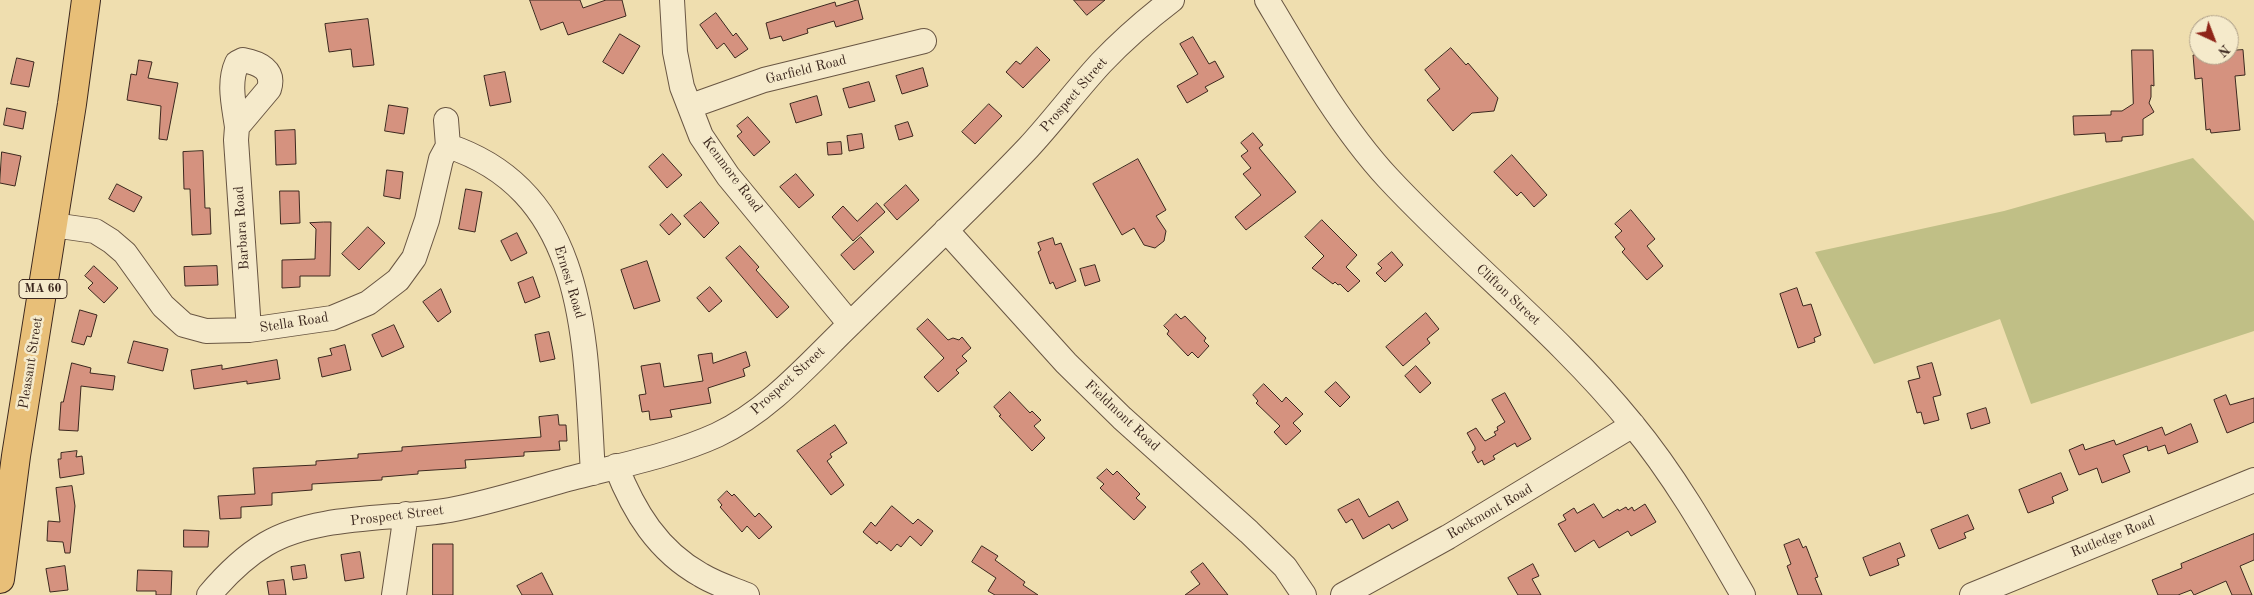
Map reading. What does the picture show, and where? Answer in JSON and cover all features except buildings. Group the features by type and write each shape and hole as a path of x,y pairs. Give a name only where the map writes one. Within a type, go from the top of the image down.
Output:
{"main road":[{"name":"Pleasant Street","path":"0,579 8,456 53,225 86,0"}],"street":[{"name":"Kenmore Road","path":"672,0 675,52 682,87 691,106 701,136 728,176 850,324"},
{"name":"Prospect Street","path":"209,595 239,564 266,544 281,537 318,527 464,507 593,473 700,441 753,414 785,387 1026,150 1121,43 1172,0"},
{"name":"Clifton Street","path":"1267,0 1329,100 1387,176 1450,240 1571,354 1633,425 1694,512 1743,595"},
{"name":"Garfield Road","path":"691,106 764,80 924,41"},
{"name":"Stella Road","path":"53,225 95,231 111,241 125,254 162,306 184,325 206,331 249,330 332,318 368,303 398,280 414,258 427,220 441,159 448,146 446,120"},
{"name":"Barbara Road","path":"237,126 236,140 249,330"},
{"name":"Ernest Road","path":"448,146 470,154 495,167 502,173 532,200 558,242 570,275 582,326 593,473"},
{"name":"Fieldmont Road","path":"946,230 1066,363 1122,418 1249,532 1285,567 1304,595"},
{"name":"Rockmont Road","path":"1343,595 1448,537 1633,425"},
{"path":"616,466 636,512 649,531 672,556 703,576 747,595"},
{"name":"Rutledge Road","path":"1972,595 2254,480"},
{"path":"394,595 406,514"}],"shaded area":[{"path":"2193,158 2254,221 2254,331 2031,404 2000,319 1874,364 1815,252 2004,211"}]}
